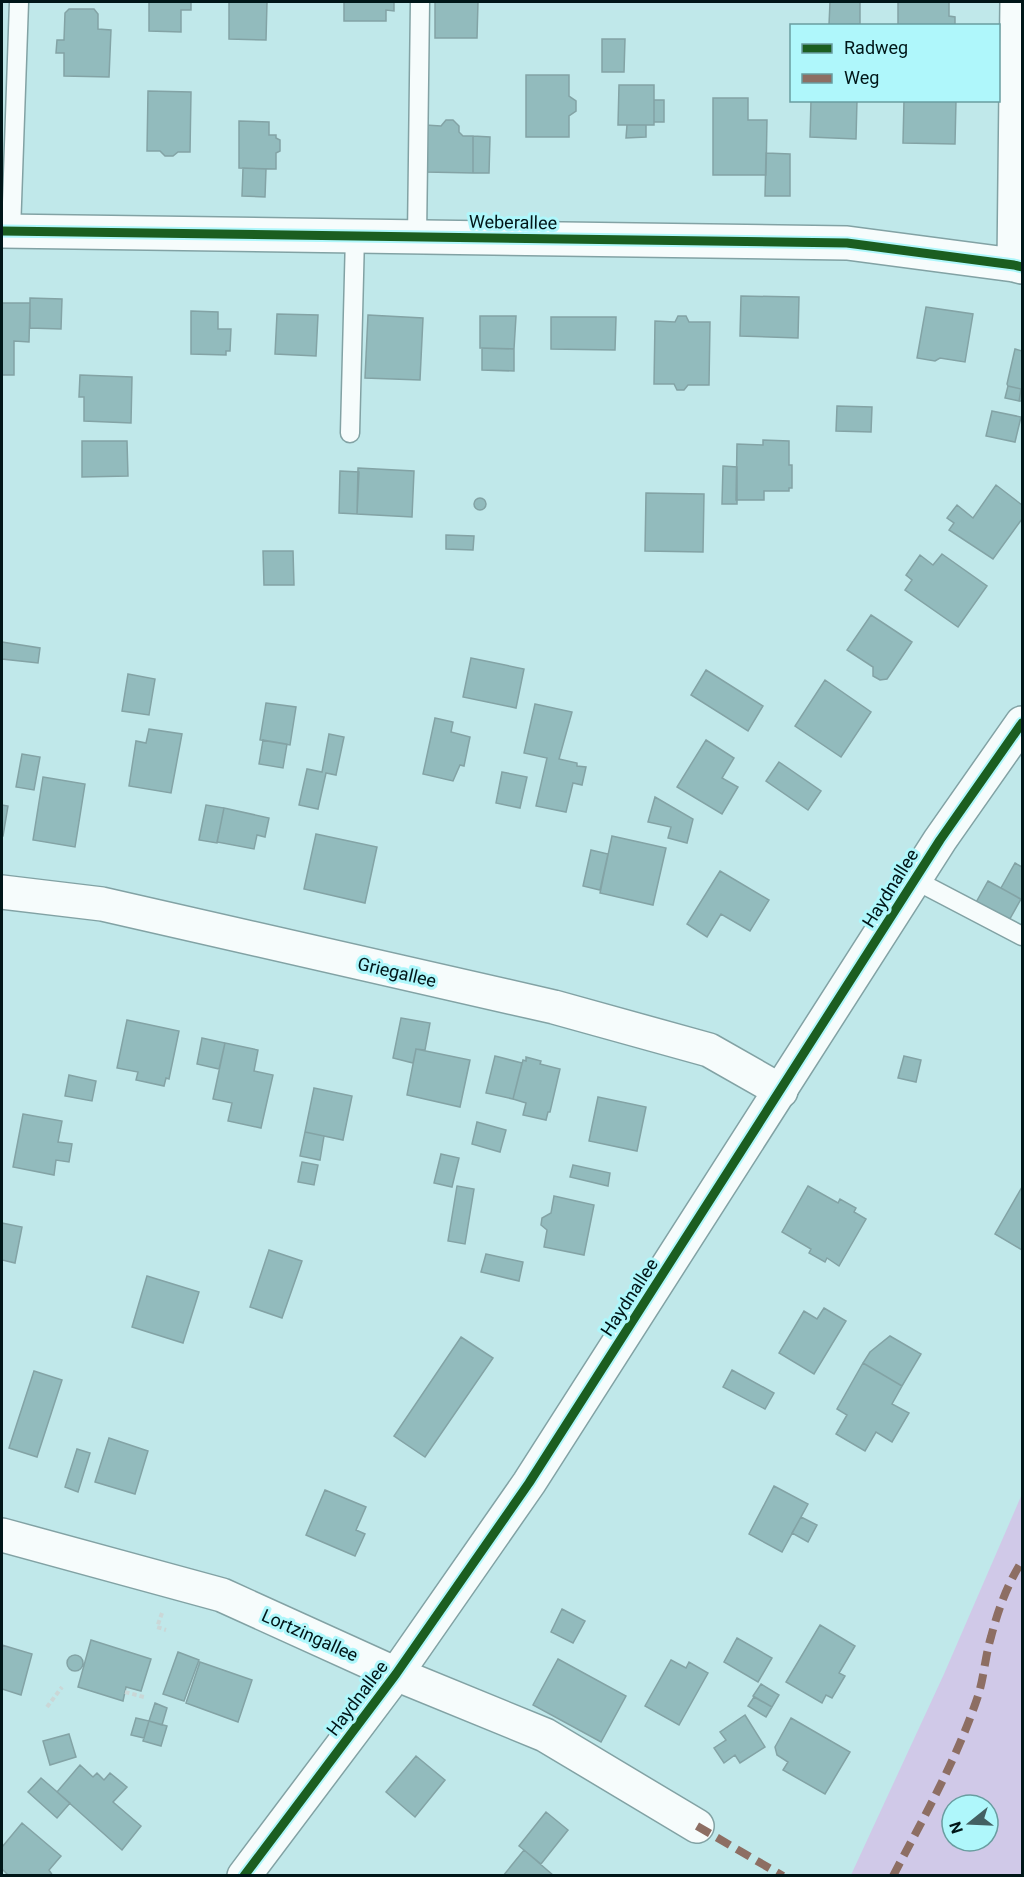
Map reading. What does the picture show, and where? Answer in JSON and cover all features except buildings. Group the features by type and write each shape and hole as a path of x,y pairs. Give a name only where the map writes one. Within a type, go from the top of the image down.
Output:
{"street":[{"path":"1017,2 1018,266"},
{"name":"Weberallee","path":"6,231 847,243 1018,266"},
{"name":"Haydnallee","path":"244,1875 396,1674 529,1483 940,840 1023,723"},
{"name":"Griegallee","path":"2,892 102,904 554,1007 709,1050 781,1090"},
{"name":"Lortzingallee","path":"2,1535 222,1595 396,1674 545,1735 697,1826"}],"lane":[{"path":"6,231 19,2"},
{"path":"417,237 420,2"},
{"path":"351,433 355,236"},
{"path":"915,880 1023,936"}],"path":[{"path":"159,1618 157,1627 166,1630"},
{"path":"47,1707 62,1687"},
{"path":"125,1692 144,1697"}],"shaded area":[{"path":"1022,1494 1022,1875 851,1875 944,1674"}],"marked path":[{"path":"893,1876 939,1788 970,1719 982,1682 989,1644 1000,1607 1022,1561"},
{"path":"697,1826 783,1876"}],"cycle path":[{"path":"2,231 847,243 1022,267"},
{"path":"244,1876 396,1674 529,1483 940,840 1022,723"}]}
